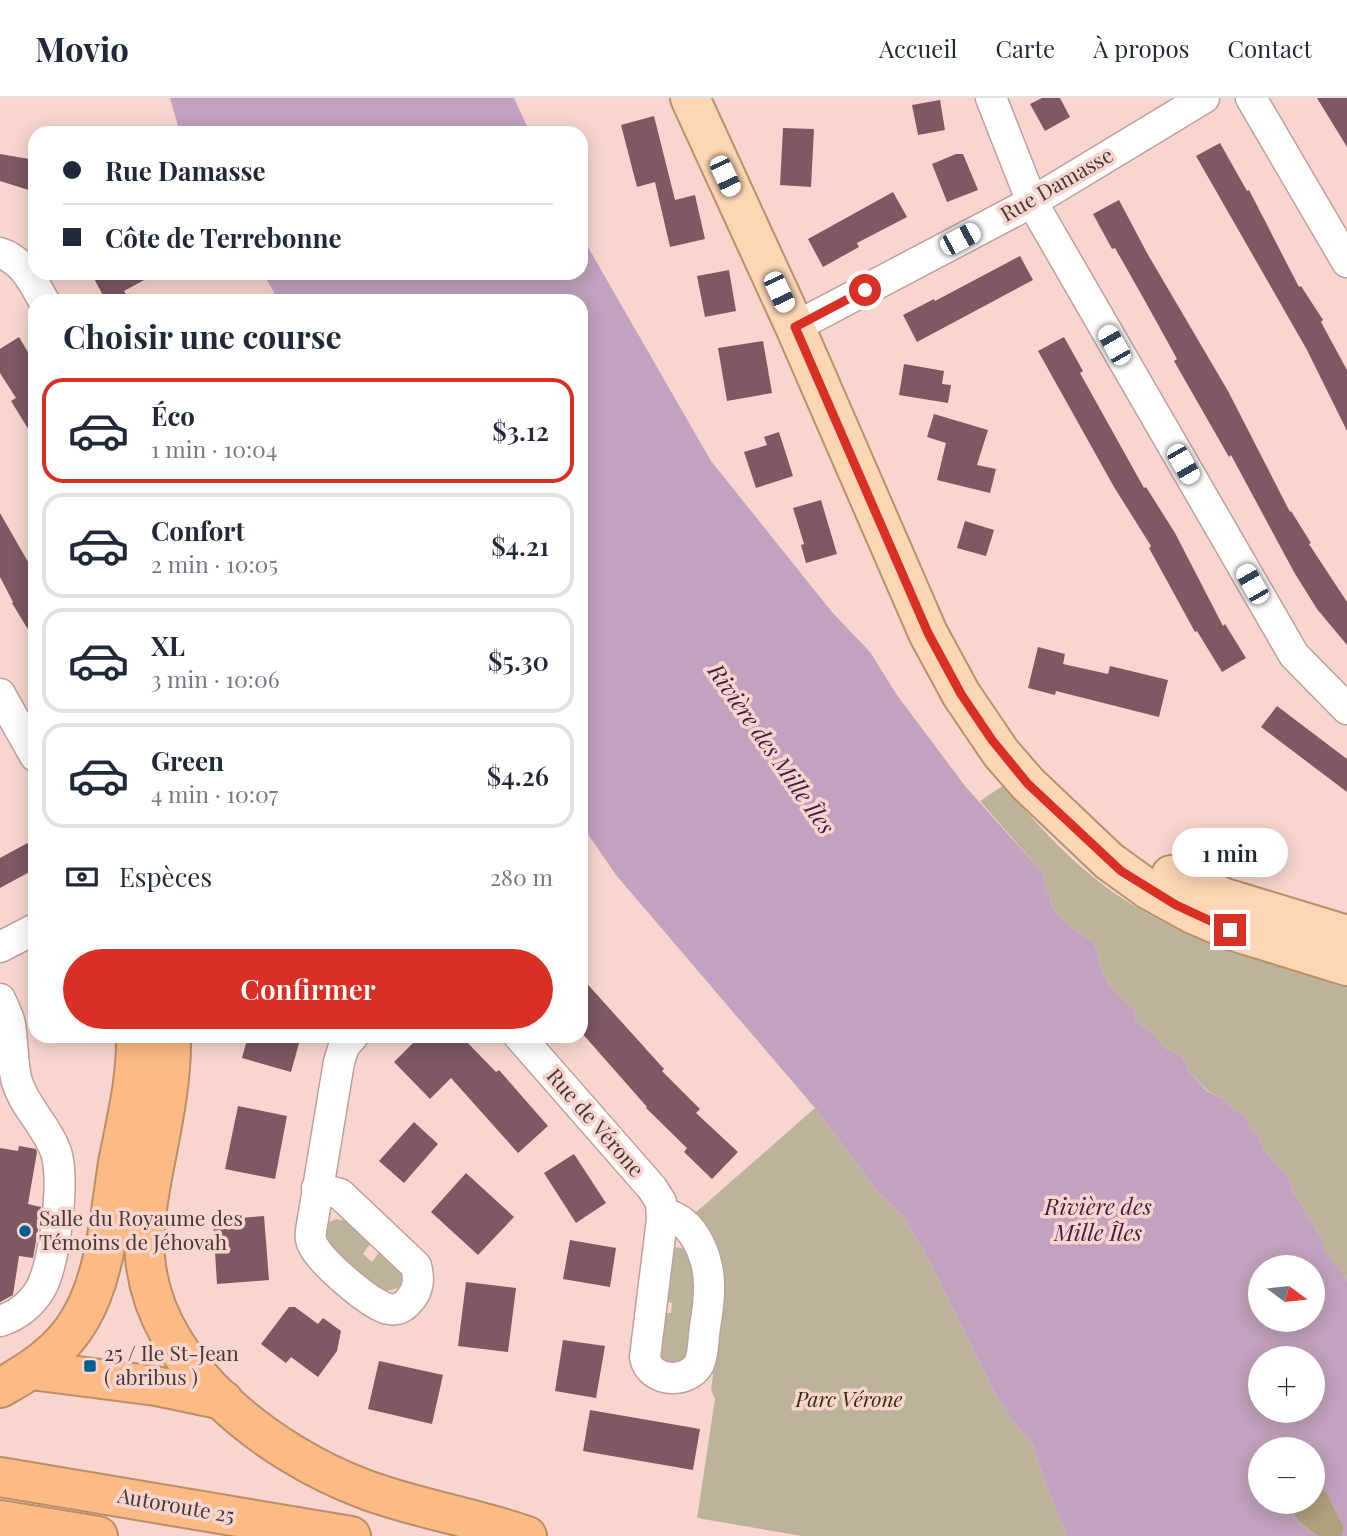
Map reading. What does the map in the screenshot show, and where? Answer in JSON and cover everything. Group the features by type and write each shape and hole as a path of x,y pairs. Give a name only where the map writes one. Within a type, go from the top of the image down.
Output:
{"highway":[{"path":"16,1379 54,1352 72,1332 86,1308 96,1280 130,1095 135,1043"},
{"path":"170,1043 167,1088 146,1216 145,1257 156,1304 166,1330 190,1366 252,1425 282,1446 343,1480 383,1496 497,1525 527,1536"},
{"path":"16,1379 156,1386 223,1399"},
{"name":"Autoroute 25","path":"0,1477 351,1536"},
{"path":"0,1520 98,1536"}],"main road":[{"path":"690,98 795,327 918,612 950,676 1002,753 1028,784 1121,871 1176,905 1245,935 1347,966"},
{"path":"1069,823 1163,872 1204,890 1254,908 1347,935"}],"street":[{"path":"991,98 1032,202 1294,655 1347,709"},
{"name":"Rue Damasse","path":"795,327 1032,202 1204,98"},
{"path":"1251,98 1347,262"},
{"path":"4,255 28,275"},
{"path":"0,694 28,744"},
{"path":"0,947 28,933"},
{"path":"0,1321 18,1313 33,1300 41,1288 53,1243 60,1182 57,1154 52,1142 18,1084 9,1022 1,1002"},
{"path":"317,1188 339,1062 347,1043"},
{"name":"Rue de Vérone","path":"525,1043 652,1188 662,1202 662,1214"},
{"path":"662,1214 683,1221 694,1236 708,1269 701,1357 693,1372 680,1378 655,1374 646,1364 645,1357 662,1214"}],"green space":[{"path":"1004,785 1065,852 1106,887 1133,905 1191,935 1222,947 1347,985 1347,1281 1323,1250 1324,1242 1291,1188 1288,1177 1264,1150 1257,1133 1251,1129 1244,1114 1232,1109 1226,1100 1208,1091 1191,1074 1181,1056 1165,1048 1135,1019 1136,1011 1108,982 1100,965 1095,943 1066,923 1055,911 1050,895 1045,892 1046,881 1042,872 980,801"},
{"name":"Parc Vérone","path":"815,1108 878,1192 904,1218 929,1260 994,1392 1011,1419 1033,1445 1067,1536 802,1536 697,1518 715,1399 711,1390 724,1288 694,1214"},
{"path":"337,1219 346,1221 370,1244 363,1254 372,1262 379,1252 402,1269 401,1287 387,1291 369,1281 326,1242 324,1229 329,1222"},
{"path":"674,1247 682,1248 688,1255 695,1274 688,1348 684,1358 678,1363 667,1362 660,1357 663,1313 671,1313 672,1303 664,1301"}],"shaded area":[{"path":"1325,1491 1344,1527 1342,1536 1318,1536 1293,1514 1325,1514"}],"water":[{"path":"170,98 514,98 527,126 178,126"},
{"name":"Rivière des Mille Îles","path":"588,247 711,461 832,612 870,652 897,695 965,786 1042,872 1046,881 1045,892 1050,895 1055,911 1066,923 1095,943 1100,965 1108,982 1136,1011 1135,1019 1165,1048 1181,1056 1191,1074 1207,1091 1226,1100 1232,1109 1244,1114 1251,1129 1257,1133 1264,1150 1288,1177 1291,1188 1324,1242 1324,1250 1347,1281 1347,1536 1342,1536 1344,1527 1325,1491 1325,1437 1248,1437 1248,1514 1293,1514 1318,1536 1067,1536 1033,1445 1011,1419 994,1392 929,1260 904,1218 878,1192 815,1108 616,875 588,834 588,294 275,294 267,280 588,280"}],"building":[{"path":"1042,98 1060,98 1070,117 1045,131 1030,104"},
{"path":"1317,98 1347,98 1347,147"},
{"path":"940,100 945,130 918,135 912,105"},
{"path":"654,116 675,200 695,195 705,239 670,247 655,182 637,187 621,125"},
{"path":"783,128 814,129 811,187 780,185"},
{"path":"1220,143 1247,191 1249,190 1299,287 1301,286 1323,320 1321,322 1347,370 1347,431 1307,350 1196,156"},
{"path":"0,154 28,159 28,190 0,181"},
{"path":"956,154 963,154 978,190 947,202 932,164"},
{"path":"893,192 907,217 857,243 859,247 823,267 808,239"},
{"path":"1119,200 1228,391 1290,512 1347,602 1347,645 1317,609 1294,572 1231,455 1229,457 1174,361 1177,359 1145,301 1093,214"},
{"path":"1020,256 1033,280 917,342 903,315"},
{"path":"729,270 736,311 705,317 697,276"},
{"path":"95,280 144,280 124,291 126,294 102,294"},
{"path":"19,337 28,352 28,429 11,401 16,398 0,373 0,349"},
{"path":"1064,337 1083,371 1080,373 1144,488 1146,487 1175,533 1223,626 1225,624 1246,658 1222,672 1197,631 1195,632 1149,548 1151,546 1114,487 1038,351"},
{"path":"763,341 772,393 727,401 718,348"},
{"path":"904,364 944,371 942,384 951,385 948,403 899,395"},
{"path":"934,414 988,430 977,465 996,469 990,493 937,480 946,443 927,437"},
{"path":"779,432 793,476 756,488 744,452 767,445 764,437"},
{"path":"821,500 837,554 806,563 801,545 804,544 793,508"},
{"path":"0,513 28,562 28,629 0,577"},
{"path":"965,521 994,530 986,556 957,548"},
{"path":"1038,647 1065,654 1063,664 1108,674 1110,666 1168,680 1159,717 1056,691 1055,695 1028,688"},
{"path":"1277,706 1347,759 1347,792 1261,727"},
{"path":"28,843 28,873 0,888 0,858"},
{"path":"588,985 664,1069 662,1071 700,1109 696,1113 738,1152 712,1179 684,1152 687,1148 588,1040"},
{"path":"246,1043 299,1043 291,1072 242,1058"},
{"path":"413,1043 468,1043 496,1072 499,1070 548,1126 518,1153 451,1078 430,1099 394,1062"},
{"path":"238,1106 287,1116 275,1179 225,1169"},
{"path":"414,1122 438,1144 404,1183 379,1161"},
{"path":"19,1146 36,1149 37,1152 28,1204 41,1207 40,1219 33,1258 19,1256 13,1295 0,1302 0,1148 18,1151"},
{"path":"574,1154 606,1203 576,1223 544,1173"},
{"path":"466,1173 514,1217 478,1255 431,1212"},
{"path":"264,1216 269,1280 217,1284 213,1220"},
{"path":"570,1240 616,1248 610,1287 563,1279"},
{"path":"466,1282 516,1288 508,1352 458,1346"},
{"path":"289,1307 295,1307 318,1324 323,1318 341,1331 337,1351 318,1377 291,1357 286,1363 261,1344"},
{"path":"563,1340 605,1346 596,1398 555,1391"},
{"path":"379,1361 443,1375 432,1424 368,1409"},
{"path":"590,1410 700,1429 693,1470 583,1451"}],"place":[{"name":"Salle du Royaume des Témoins de Jéhovah","path":"25,1231"},
{"name":"25 / Ile St-Jean ( abribus )","path":"90,1366"}],"route":[{"path":"865,290 795,327 914,602 950,676 992,740 1028,784 1109,861 1137,882 1176,905 1230,930"}]}
